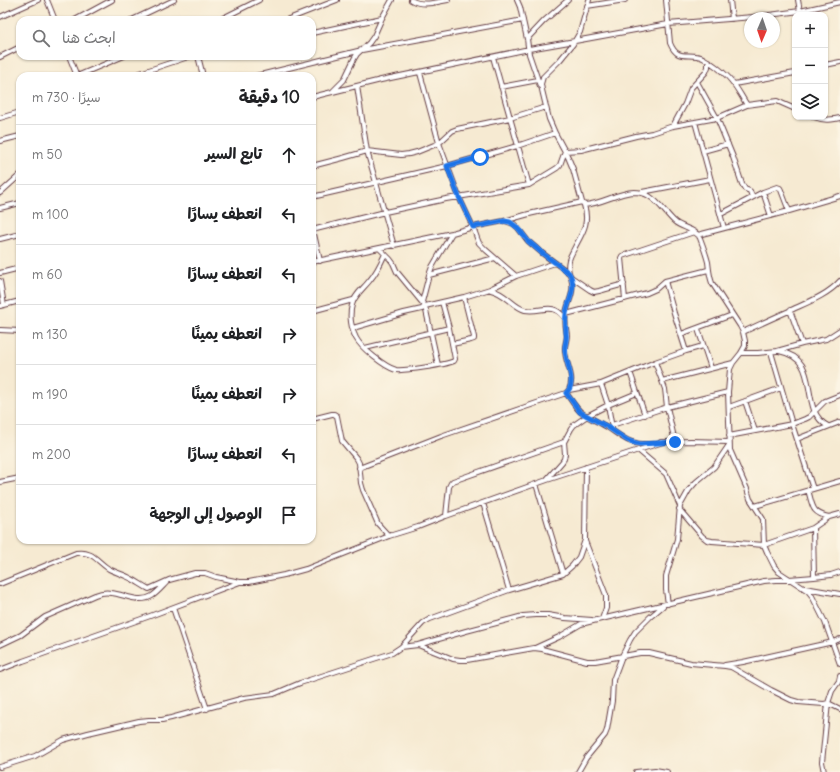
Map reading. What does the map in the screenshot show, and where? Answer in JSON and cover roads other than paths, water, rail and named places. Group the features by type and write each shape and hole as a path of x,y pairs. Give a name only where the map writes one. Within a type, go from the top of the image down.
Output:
{"street":[{"path":"0,17 38,0"},
{"path":"47,0 53,16"},
{"path":"83,16 112,0"},
{"path":"140,16 174,0"},
{"path":"227,16 259,0"},
{"path":"296,16 337,0"},
{"path":"331,92 344,80 354,59 369,44 392,0"},
{"path":"411,0 419,4 430,4 448,0"},
{"path":"517,0 520,7 531,60 542,90"},
{"path":"527,39 544,21 568,0"},
{"path":"567,391 571,381 571,373 565,353 567,335 566,316 573,290 568,265 569,258 586,226 587,219 573,169 565,151 554,133 549,119 541,84 543,77 560,60 580,32 589,0"},
{"path":"587,6 625,0"},
{"path":"666,0 670,43 675,52 680,55 701,57 708,61 725,74 734,84 747,105"},
{"path":"730,0 732,19"},
{"path":"798,0 800,11"},
{"path":"316,96 575,40 668,24 753,18 800,11 840,2"},
{"path":"316,32 382,18"},
{"path":"272,72 362,50 523,20"},
{"path":"0,57 16,49"},
{"path":"493,57 529,185"},
{"path":"71,60 75,72"},
{"path":"86,72 115,60"},
{"path":"143,72 179,60"},
{"path":"199,60 201,72"},
{"path":"673,126 686,104 691,88 706,72 708,68 708,61"},
{"path":"828,64 840,62"},
{"path":"420,73 439,143 459,197 479,243 516,276"},
{"path":"734,84 792,74"},
{"path":"501,87 538,80"},
{"path":"697,82 717,118 742,184 745,189 750,192 752,197"},
{"path":"357,86 367,151 394,246"},
{"path":"565,151 581,150 652,133 673,126 717,118 747,105 777,101 792,108"},
{"path":"316,165 367,151 401,154 417,152 439,143 452,131 457,129 510,118 546,106"},
{"path":"0,118 16,113"},
{"path":"823,120 828,121 840,118"},
{"path":"695,122 724,228"},
{"path":"316,196 447,166 518,146 554,133"},
{"path":"0,141 16,137"},
{"path":"703,151 728,144"},
{"path":"316,227 459,197 529,185 557,168 560,165 565,151"},
{"path":"0,192 16,178"},
{"path":"316,262 394,246 529,214 583,204 599,203 616,195 625,193 641,192 710,178"},
{"path":"720,214 752,197 777,187 780,188 789,211"},
{"path":"641,192 656,201 675,222 698,235 708,263 709,276 743,332 745,341 744,346 730,370 728,392 730,450 750,499 763,519 764,545 774,566 779,572 808,591 825,622 840,664"},
{"path":"763,192 771,216"},
{"path":"698,235 840,196"},
{"path":"0,208 16,204"},
{"path":"504,221 514,224 528,241 590,290 599,292 624,284"},
{"path":"625,299 622,256 694,232"},
{"path":"422,302 432,267 452,233"},
{"path":"0,239 16,235"},
{"path":"316,244 320,261"},
{"path":"380,249 393,262 397,272 425,306 438,365"},
{"path":"385,254 377,271 353,300 350,312 356,338 359,343 379,361 385,366 396,370 406,370 454,361 449,328 442,302"},
{"path":"429,274 495,258"},
{"path":"353,328 422,309 425,306 490,290 516,276 555,263"},
{"path":"0,273 16,269"},
{"path":"490,290 498,291 520,308 526,310 551,309 556,310 566,316 652,291 665,282 708,270"},
{"path":"0,281 2,305 16,302"},
{"path":"665,282 686,351"},
{"path":"743,332 829,291 840,283"},
{"path":"452,344 474,339 464,297"},
{"path":"316,310 353,300"},
{"path":"790,310 802,344"},
{"path":"681,334 698,329 732,315"},
{"path":"365,348 449,328"},
{"path":"698,329 711,368"},
{"path":"0,330 16,331"},
{"path":"741,353 777,351 826,339 840,331"},
{"path":"359,468 441,436 567,391 601,384 655,362 703,346"},
{"path":"777,351 786,352 798,359 807,378 814,411 821,421 828,426"},
{"path":"770,352 813,489"},
{"path":"655,362 666,394 667,407 675,442"},
{"path":"662,381 733,363"},
{"path":"630,372 645,415"},
{"path":"601,384 608,405 613,431"},
{"path":"728,406 781,388"},
{"path":"567,391 580,412 632,442 645,444 691,441 729,444"},
{"path":"612,425 667,407 728,392"},
{"path":"547,480 564,459 564,442 574,425 608,405 637,393"},
{"path":"729,436 792,424 808,417 825,401 840,395"},
{"path":"745,401 755,431"},
{"path":"316,418 332,414 337,416 342,441 359,463 361,483 369,504 378,524 389,536"},
{"path":"797,439 840,422"},
{"path":"446,516 449,487 450,483 453,481 564,442"},
{"path":"0,584 76,553 84,552 95,557 107,567 132,578 149,589 169,580 195,573 205,573 240,582 253,582 306,569 389,536 418,527 547,480 663,442"},
{"path":"666,604 666,582 677,539 680,507 689,490 714,467 729,444"},
{"path":"638,450 666,474 680,507 706,540 764,545 812,528 829,517 840,514"},
{"path":"0,767 35,756 63,740 88,733 139,721 162,720 244,698 274,694 300,683 392,653 401,647 423,623 430,619 509,590 563,574 579,557 585,540 586,467"},
{"path":"0,482 16,479"},
{"path":"755,506 840,481"},
{"path":"536,484 563,574"},
{"path":"808,490 813,508 820,515 829,517"},
{"path":"483,503 509,590"},
{"path":"812,528 814,577"},
{"path":"585,540 606,595 606,608 602,619"},
{"path":"418,645 453,659 467,660 534,648 581,624 597,620 764,581 831,575 840,572"},
{"path":"0,644 21,635 45,617 95,595 111,593 143,599 152,596 169,580"},
{"path":"0,670 173,608 240,582"},
{"path":"802,587 840,594"},
{"path":"578,772 586,758 607,730 612,701 613,680 630,640 650,617 666,604"},
{"path":"173,608 207,709"},
{"path":"401,647 418,645 524,616 548,615 565,618 597,620"},
{"path":"722,665 743,662 833,642 840,639"},
{"path":"534,648 587,661 649,653 692,663 722,665 731,667 791,700 798,702 828,703 840,709"},
{"path":"824,772 822,762 828,703 840,676"},
{"path":"636,772 654,770 667,772"}]}
